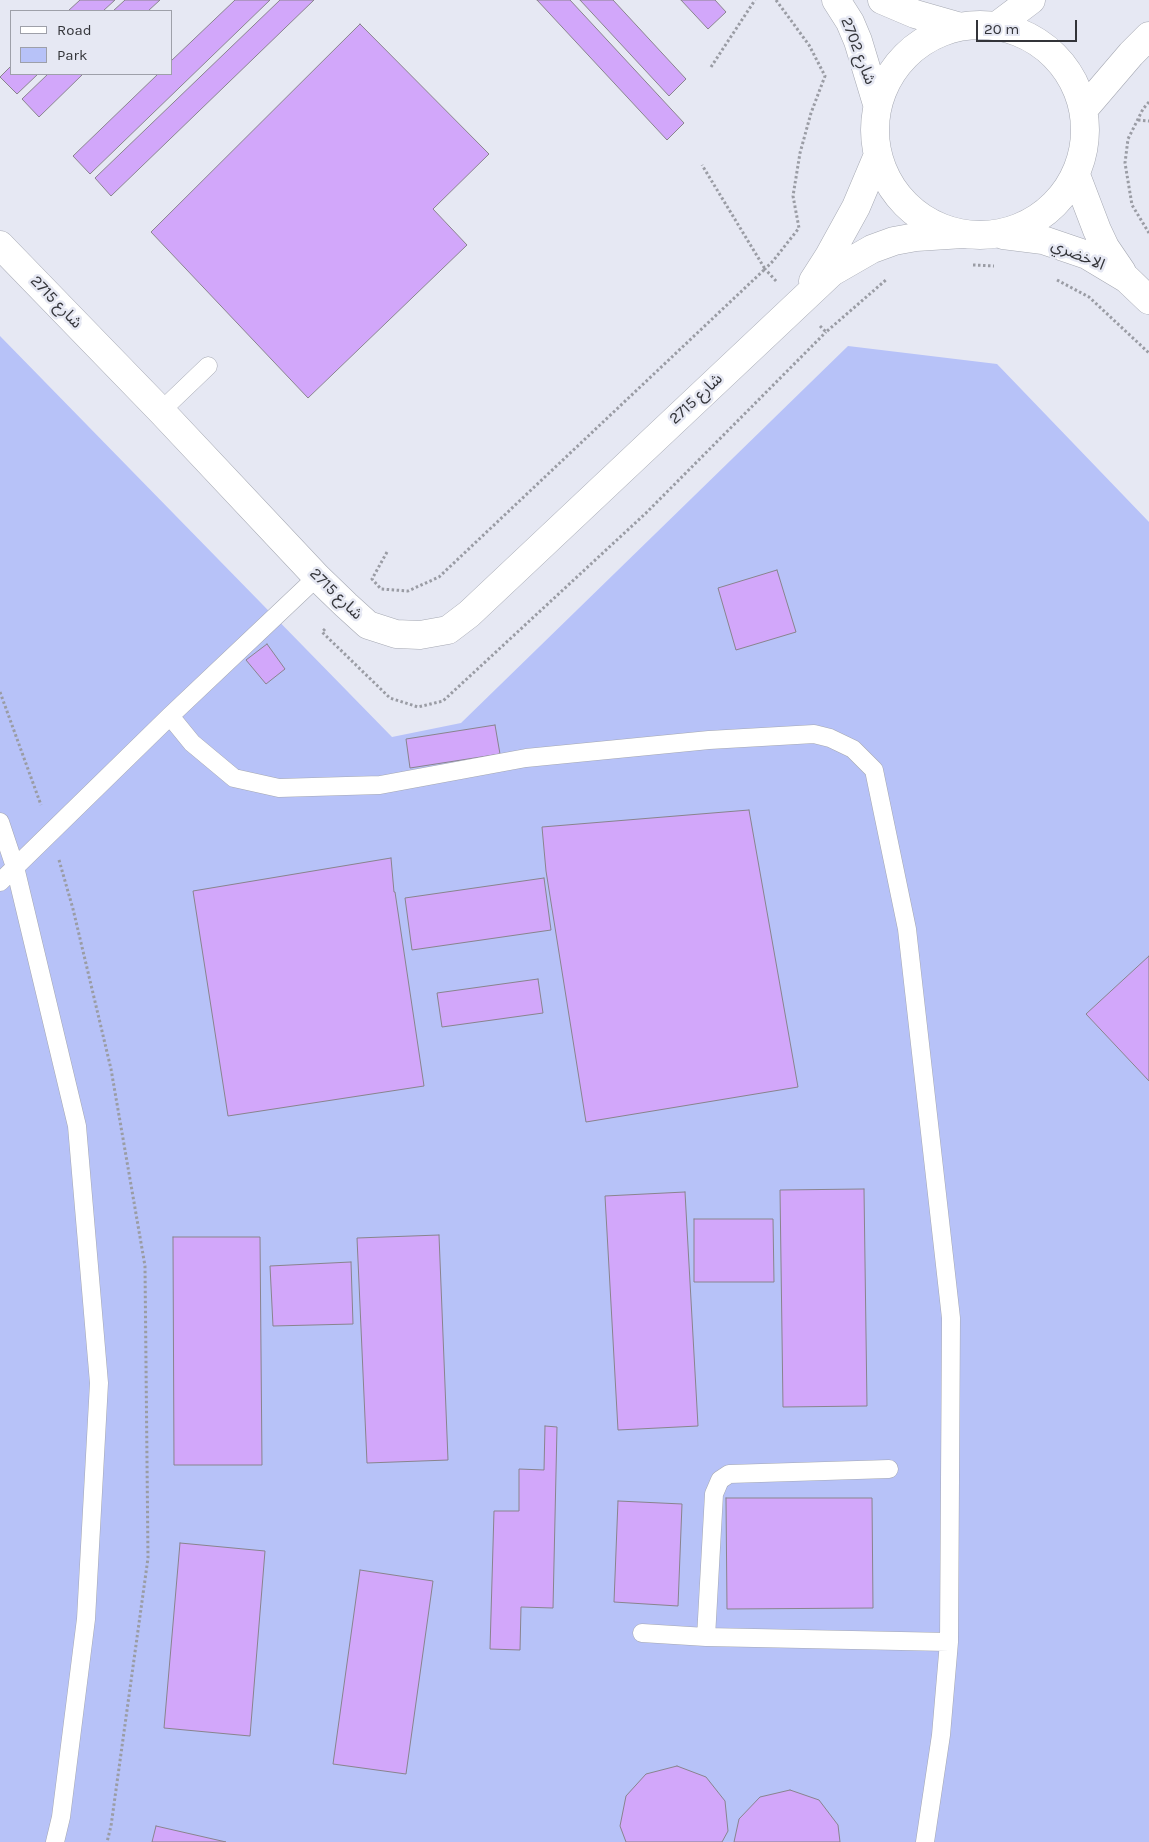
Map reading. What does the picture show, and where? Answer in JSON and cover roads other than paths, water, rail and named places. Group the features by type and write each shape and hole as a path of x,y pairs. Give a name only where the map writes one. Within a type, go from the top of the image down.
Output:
{"street":[{"name":"شارع 2702","path":"836,0 850,22 858,41 877,104"},
{"path":"882,0 916,14 957,26"},
{"path":"998,25 1031,0"},
{"path":"963,234 934,225 908,207 889,183 878,155 874,130 877,104 888,77 906,54 929,36 957,26 977,24 998,25 1028,36 1054,54 1073,79 1084,109 1086,143 1076,175 1057,203 1029,224 996,235"},
{"path":"1084,109 1149,36"},
{"name":"شارع 2715","path":"798,303 834,248 856,207 878,155"},
{"name":"الاخضري","path":"1076,175 1105,247 1127,279 1149,300"},
{"name":"شارع 2715","path":"0,245 161,411 317,577 368,625 396,634 420,636 448,630 469,614 832,272 872,249 894,242 916,237 963,234"},
{"name":"الاخضري","path":"963,234 1043,240 1065,246 1087,255 1127,279"}],"lane":[{"path":"161,411 208,366"},
{"path":"0,882 170,716 317,577"},
{"path":"170,716 192,743 234,778 279,788 380,785 526,758 709,740 814,734 830,738 853,749 874,770 907,929 951,1318 949,1642 941,1735 925,1842"},
{"path":"0,822 15,867 77,1126 99,1383 86,1619 62,1817 55,1842"},
{"path":"706,1637 714,1494 720,1480 729,1474 889,1469"},
{"path":"642,1633 706,1637 949,1642"}]}
